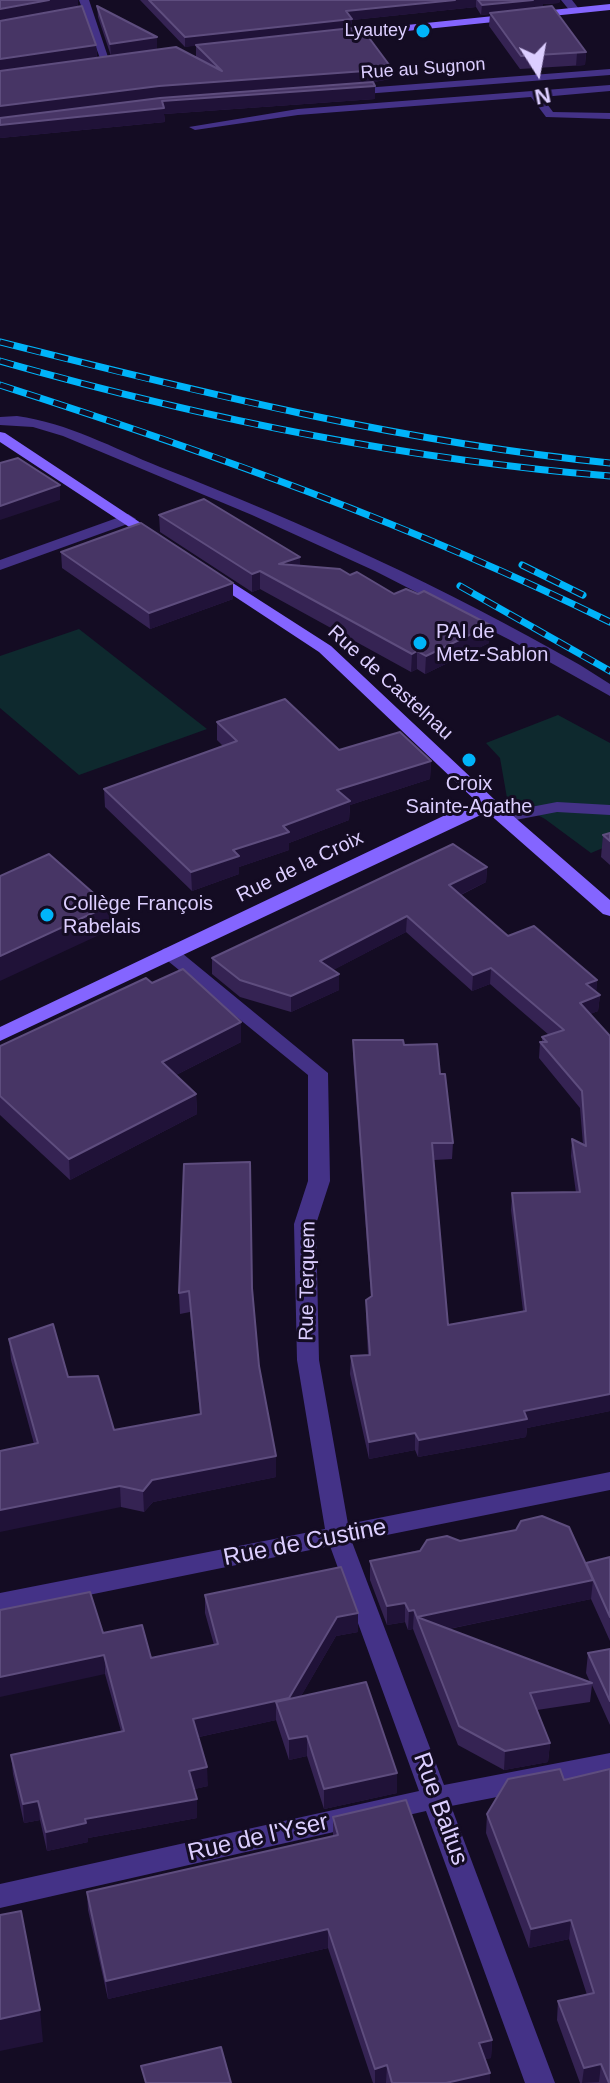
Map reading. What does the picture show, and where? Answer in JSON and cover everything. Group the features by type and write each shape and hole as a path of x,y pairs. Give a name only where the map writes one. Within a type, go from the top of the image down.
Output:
{"street":[{"path":"329,36 570,4 610,7"},
{"path":"72,11 86,6 106,61"},
{"name":"Rue au Sugnon","path":"344,92 610,72"},
{"path":"195,127 286,113 610,88"},
{"path":"533,93 550,115 610,116"},
{"path":"0,421 25,421 65,434 214,492 351,552 570,664 610,691"},
{"path":"0,436 167,546"},
{"path":"0,565 128,519"},
{"name":"Rue de Castelnau","path":"193,562 325,649 498,811 610,910"},
{"path":"498,811 557,807 610,810"},
{"name":"Rue de la Croix","path":"0,1035 464,813 498,811"},
{"name":"Rue Terquem","path":"170,953 318,1073 319,1181 305,1224 308,1360 338,1536"},
{"name":"Rue de Custine","path":"0,1603 610,1481"},
{"name":"Rue Baltus","path":"338,1536 540,2083"},
{"name":"Rue de l'Yser","path":"0,1896 436,1798 610,1764"}],"green space":[{"path":"79,629 207,729 79,775 0,708 0,656"},
{"path":"558,715 610,743 610,845 591,853 545,819 507,798 500,758 486,743"}],"building":[{"path":"0,0 49,0 0,9"},
{"path":"149,0 455,0 346,11 352,19 185,37"},
{"path":"478,0 533,0 482,5"},
{"path":"82,6 96,45 0,59 0,21"},
{"path":"97,6 157,37 110,44"},
{"path":"552,6 586,52 521,56 490,13"},
{"path":"361,27 390,66 365,71 159,86 0,106 0,71 176,47 222,71 196,45"},
{"path":"373,82 375,86 162,101 164,108 0,125 0,118 160,98"},
{"path":"18,458 60,485 0,506 0,463"},
{"path":"204,499 300,557 279,564 340,569 350,575 357,572 394,594 406,589 418,594 424,591 490,625 426,656 417,651 412,654 260,571 252,574 159,515"},
{"path":"141,523 233,583 149,613 61,552"},
{"path":"285,699 339,750 400,732 431,761 337,790 350,801 283,826 289,832 233,850 239,856 191,872 104,789 237,741 217,722"},
{"path":"453,844 487,867 449,885 508,936 534,926 597,980 586,984 600,995 580,1003 610,1036 610,1394 524,1411 527,1419 419,1440 415,1433 369,1442 351,1356 370,1355 366,1300 372,1296 353,1040 403,1040 404,1045 437,1044 440,1074 445,1074 453,1143 432,1143 448,1325 526,1311 512,1193 580,1192 572,1139 586,1146 582,1091 540,1042 547,1042 542,1037 564,1030 491,968 473,975 407,916 320,961 339,974 291,996 240,980 212,958"},
{"path":"49,854 108,906 0,956 0,876"},
{"path":"183,969 241,1022 162,1062 196,1094 69,1159 0,1096 0,1046 146,978 152,983"},
{"path":"250,1162 252,1288 259,1366 276,1456 152,1480 143,1491 120,1486 0,1510 0,1451 38,1443 9,1339 53,1324 68,1377 98,1376 114,1430 201,1414 189,1291 179,1293 184,1164"},
{"path":"542,1516 569,1527 593,1580 417,1617 592,1683 530,1693 550,1743 505,1751 459,1726 414,1610 409,1611 405,1603 387,1606 370,1561 420,1551 427,1540 447,1536 460,1541 516,1530 521,1521"},
{"path":"610,1557 610,1617 586,1563"},
{"path":"341,1567 358,1613 337,1617 289,1698 193,1719 207,1767 189,1771 197,1799 85,1819 86,1823 46,1832 38,1801 23,1804 11,1755 124,1731 104,1655 0,1677 0,1610 90,1592 103,1633 142,1625 151,1658 218,1644 205,1595"},
{"path":"610,1649 610,1701 588,1653"},
{"path":"366,1682 397,1773 324,1789 307,1736 289,1739 276,1702"},
{"path":"560,1769 564,1780 610,1769 610,2083 601,2064 584,2068 558,2001 594,1993 571,1920 531,1929 487,1814 508,1779"},
{"path":"406,1800 492,2040 479,2043 490,2073 446,2083 392,2083 387,2065 375,2069 328,1929 106,1981 87,1892 338,1835 333,1817"},
{"path":"21,1911 40,2010 0,2019 0,1915"},
{"path":"221,2047 231,2083 146,2083 141,2066"}],"railway":[{"path":"0,342 303,414 455,442 610,463"},
{"path":"0,361 151,401 302,434 455,459 610,476"},
{"path":"0,385 310,492 461,553 610,622"},
{"path":"522,565 583,595"},
{"path":"460,586 610,671"}],"place":[{"name":"Lyautey","path":"423,31"},
{"name":"PAI de Metz-Sablon","path":"420,643"},
{"name":"Croix Sainte-Agathe","path":"469,760"},
{"name":"Collège François Rabelais","path":"47,915"}]}
